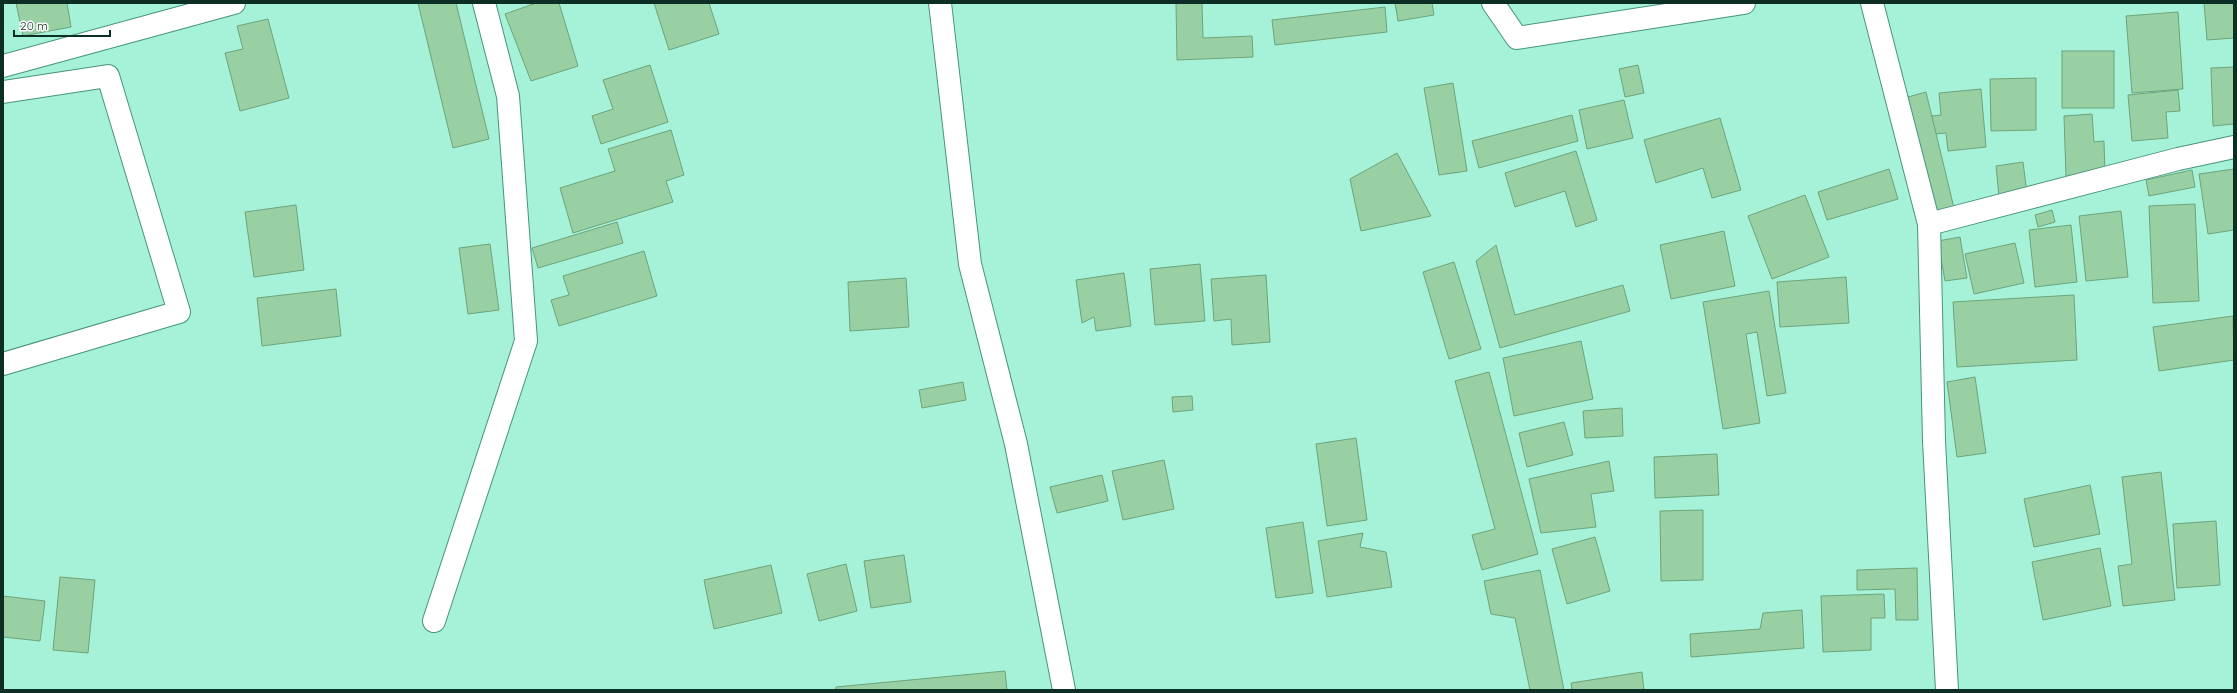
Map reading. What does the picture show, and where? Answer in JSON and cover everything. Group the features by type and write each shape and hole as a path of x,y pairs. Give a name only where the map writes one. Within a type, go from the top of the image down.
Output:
{"street":[{"path":"3,66 234,3"},
{"path":"434,620 526,341 508,96 484,3"},
{"path":"940,3 970,264 1016,444 1064,690"},
{"path":"1493,3 1517,38 1744,3"},
{"path":"1872,3 1929,224 1934,441 1947,690"},
{"path":"3,92 108,76 179,312 3,364"},
{"path":"1929,224 2178,159 2234,147"}],"building":[{"path":"16,3 67,3 71,27 23,36"},
{"path":"418,3 456,3 489,139 453,148"},
{"path":"536,3 559,3 578,66 531,81 505,14"},
{"path":"654,3 709,3 719,34 669,50"},
{"path":"1176,3 1202,3 1203,38 1252,36 1253,57 1177,60"},
{"path":"1395,3 1432,3 1434,15 1398,21"},
{"path":"2204,3 2234,3 2234,38 2207,40"},
{"path":"1385,7 1387,32 1275,45 1272,20"},
{"path":"2178,12 2183,89 2132,93 2126,16"},
{"path":"268,19 289,98 240,111 225,53 243,49 237,26"},
{"path":"2062,51 2114,51 2114,108 2062,108"},
{"path":"650,65 668,122 601,144 592,116 613,109 603,80"},
{"path":"1638,65 1644,93 1625,97 1619,69"},
{"path":"2234,67 2234,124 2213,126 2211,68"},
{"path":"2036,78 2036,130 1991,131 1990,79"},
{"path":"1453,83 1467,171 1439,175 1424,88"},
{"path":"1981,89 1986,147 1948,151 1946,133 1934,134 1932,116 1941,115 1939,93"},
{"path":"2178,90 2180,111 2166,112 2168,138 2132,141 2128,95"},
{"path":"1926,92 1954,208 1935,213 1908,97"},
{"path":"1624,100 1633,138 1587,149 1579,110"},
{"path":"2092,114 2094,142 2104,141 2105,175 2066,177 2064,116"},
{"path":"1572,115 1578,141 1479,168 1472,141"},
{"path":"1720,118 1741,190 1712,198 1703,168 1656,183 1644,140"},
{"path":"671,130 684,175 666,181 673,202 573,233 560,188 615,171 608,149"},
{"path":"1576,151 1597,220 1576,227 1565,191 1515,207 1505,173"},
{"path":"1397,153 1431,216 1361,231 1350,179"},
{"path":"2023,162 2027,193 1999,197 1996,166"},
{"path":"1889,169 1898,199 1827,220 1818,192"},
{"path":"2234,169 2234,230 2208,234 2199,174"},
{"path":"2192,170 2195,187 2149,196 2146,180"},
{"path":"1805,195 1829,257 1772,279 1748,216"},
{"path":"2195,204 2199,301 2153,303 2149,206"},
{"path":"296,205 304,270 254,277 245,212"},
{"path":"2052,210 2055,222 2038,227 2035,215"},
{"path":"2121,211 2128,277 2086,281 2079,216"},
{"path":"617,222 623,243 538,268 532,248"},
{"path":"2071,225 2077,282 2035,287 2029,230"},
{"path":"1724,231 1735,286 1671,299 1660,245"},
{"path":"1960,237 1967,278 1945,281 1938,241"},
{"path":"2015,243 2024,283 1974,294 1965,254"},
{"path":"490,244 499,310 468,314 459,248"},
{"path":"1496,245 1515,315 1623,285 1630,311 1500,348 1476,261"},
{"path":"644,251 657,296 559,326 551,300 569,295 563,276"},
{"path":"1454,262 1481,349 1449,359 1423,272"},
{"path":"1200,264 1205,321 1155,325 1150,269"},
{"path":"1124,273 1131,326 1096,331 1094,317 1082,323 1076,280"},
{"path":"1266,275 1270,342 1232,345 1231,319 1214,321 1211,279"},
{"path":"1846,277 1849,323 1780,327 1777,282"},
{"path":"906,278 909,327 850,331 848,282"},
{"path":"336,289 341,336 262,346 257,298"},
{"path":"1769,291 1786,393 1767,396 1757,332 1746,334 1760,423 1723,429 1703,302"},
{"path":"2074,295 2077,360 1957,367 1953,302"},
{"path":"2233,316 2234,360 2159,371 2153,327"},
{"path":"1581,341 1593,399 1514,416 1503,358"},
{"path":"1489,372 1538,554 1482,570 1472,535 1495,529 1455,381"},
{"path":"1975,377 1986,453 1957,457 1947,382"},
{"path":"963,382 966,400 922,408 919,390"},
{"path":"1192,396 1193,410 1173,412 1172,397"},
{"path":"1622,408 1623,436 1585,438 1583,411"},
{"path":"1564,422 1573,455 1527,467 1519,433"},
{"path":"1356,438 1367,520 1327,526 1316,444"},
{"path":"1717,454 1719,495 1655,498 1654,457"},
{"path":"1164,460 1174,509 1123,520 1112,471"},
{"path":"1609,461 1614,491 1591,494 1596,527 1541,533 1529,479"},
{"path":"2161,472 2175,600 2123,606 2118,566 2132,564 2122,477"},
{"path":"1102,475 1108,501 1057,513 1050,487"},
{"path":"2090,485 2100,534 2034,547 2024,499"},
{"path":"1703,510 1703,580 1661,581 1660,511"},
{"path":"2216,521 2220,585 2177,588 2173,524"},
{"path":"1303,522 1313,593 1276,598 1266,528"},
{"path":"1363,533 1360,547 1386,552 1392,587 1327,597 1318,541"},
{"path":"1595,537 1610,591 1567,604 1552,549"},
{"path":"2100,548 2111,606 2043,620 2032,562"},
{"path":"904,555 911,602 871,608 864,561"},
{"path":"846,564 857,611 819,621 807,574"},
{"path":"771,565 782,613 714,629 704,580"},
{"path":"1917,568 1918,620 1896,620 1895,589 1857,590 1857,570"},
{"path":"1540,570 1564,690 1530,690 1515,618 1491,614 1484,581"},
{"path":"60,577 95,580 88,653 53,650"},
{"path":"1884,594 1885,618 1871,618 1871,650 1823,652 1821,596"},
{"path":"3,596 45,601 40,641 3,637"},
{"path":"1802,610 1804,648 1691,657 1690,634 1760,629 1763,613"},
{"path":"1005,671 1007,690 836,690 836,687"},
{"path":"1642,672 1644,690 1572,690 1571,683"}]}
